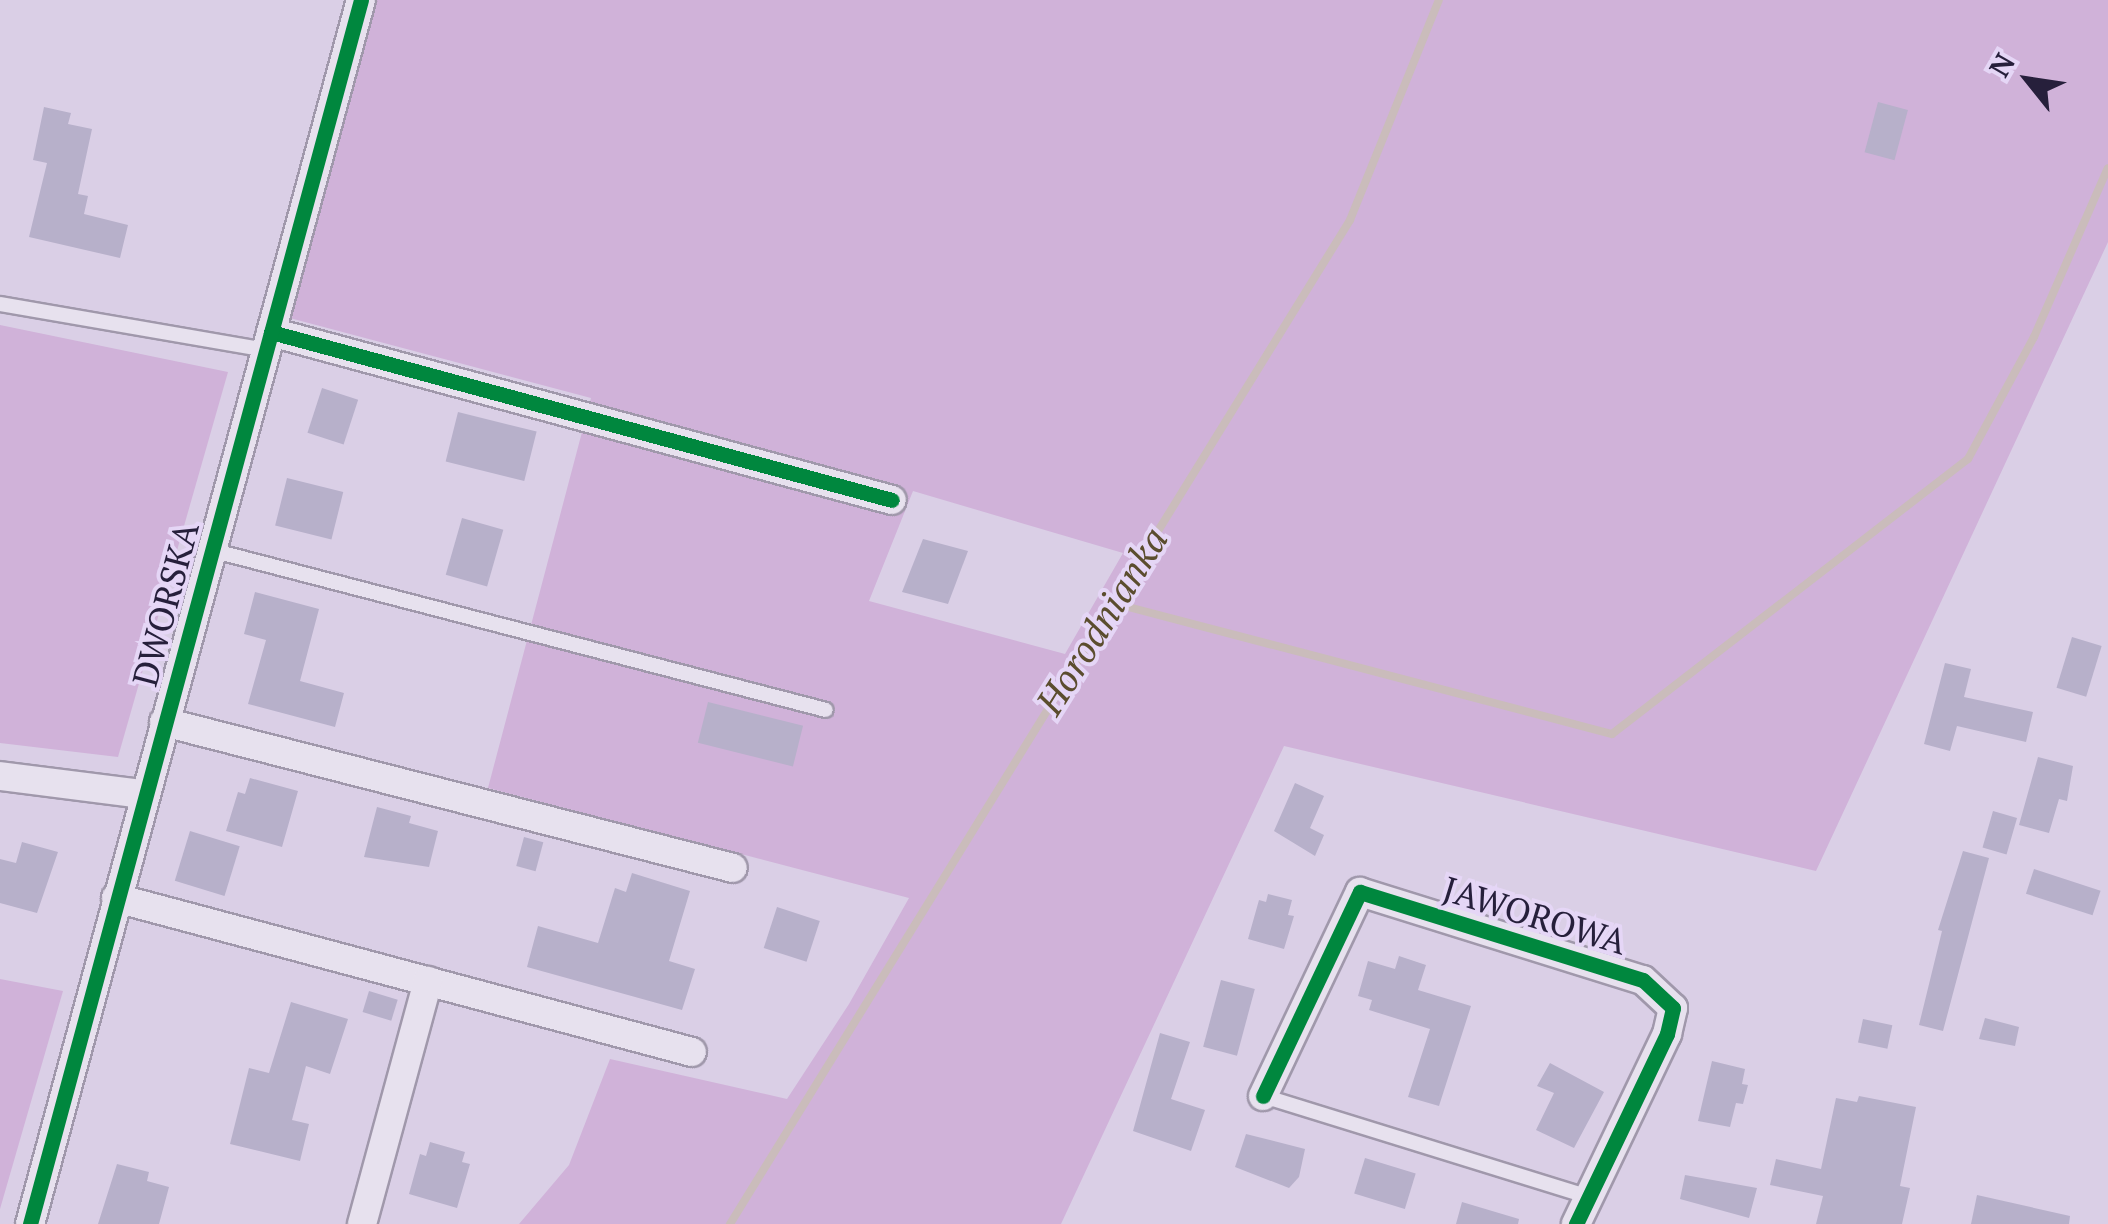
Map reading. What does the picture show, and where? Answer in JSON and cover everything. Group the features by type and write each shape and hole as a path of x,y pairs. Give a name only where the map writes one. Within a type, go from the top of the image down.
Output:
{"street":[{"name":"DWORSKA","path":"30,1224 361,0"},
{"path":"268,341 892,500"},
{"path":"164,722 733,868"},
{"path":"0,776 144,794"},
{"name":"JAWOROWA","path":"1263,1096 1360,892 1643,980 1673,1008 1667,1034 1576,1224"},
{"path":"116,898 692,1052"},
{"path":"362,1224 428,981"}],"lane":[{"path":"0,304 268,341"},
{"path":"211,550 826,710"},
{"path":"1263,1096 1589,1197"}],"shaded area":[{"path":"373,0 2108,0 2108,242 1816,871 1284,746 1061,1224 519,1224 569,1165 610,1059 787,1099 849,1004 909,898 488,788 591,398 286,317","holes":["913,491 1123,553 1065,654 869,601"]},
{"path":"0,325 228,372 118,757 0,743"},
{"path":"0,979 63,991 0,1209"}],"building":[{"path":"1878,102 1908,110 1894,160 1865,152"},
{"path":"44,107 71,113 68,124 92,129 78,194 88,196 84,214 128,225 120,258 29,237 47,163 33,160"},
{"path":"322,388 358,400 344,444 307,433"},
{"path":"458,412 537,432 524,481 446,461"},
{"path":"287,478 343,492 331,540 275,526"},
{"path":"462,518 503,530 487,587 446,575"},
{"path":"923,539 968,551 948,604 902,592"},
{"path":"255,592 319,609 300,681 344,693 335,727 248,704 266,640 244,634"},
{"path":"2072,637 2102,646 2086,697 2057,688"},
{"path":"1945,663 1971,669 1964,697 2033,712 2026,742 1957,726 1950,751 1924,744"},
{"path":"708,702 803,726 793,766 698,743"},
{"path":"2038,757 2073,766 2067,801 2059,799 2049,833 2019,825"},
{"path":"250,778 298,791 282,847 226,831 238,792 245,794"},
{"path":"1295,783 1324,796 1310,828 1324,835 1315,856 1274,831"},
{"path":"377,807 411,816 409,823 438,831 429,867 364,857"},
{"path":"1993,811 2017,818 2007,854 1983,848"},
{"path":"190,831 240,846 225,896 175,881"},
{"path":"524,837 543,842 536,871 516,866"},
{"path":"22,842 58,852 37,913 0,903 0,859 16,863"},
{"path":"1963,851 1989,858 1943,1031 1919,1025 1942,931 1938,930"},
{"path":"2034,869 2101,891 2093,915 2026,894"},
{"path":"632,873 690,891 669,961 695,969 682,1010 527,967 538,926 598,943 615,888 626,892"},
{"path":"1268,894 1292,900 1288,915 1294,916 1284,949 1248,939 1259,900 1266,902"},
{"path":"777,907 820,921 807,962 764,948"},
{"path":"1399,956 1426,965 1418,990 1471,1006 1439,1106 1408,1097 1430,1029 1369,1010 1372,1000 1358,996 1368,961 1395,969"},
{"path":"1221,980 1255,989 1237,1056 1203,1047"},
{"path":"369,991 398,1000 391,1021 363,1012"},
{"path":"291,1002 348,1019 330,1074 306,1066 292,1120 309,1124 300,1161 230,1144 249,1068 269,1073"},
{"path":"1985,1018 2019,1027 2015,1046 1979,1039"},
{"path":"1863,1019 1892,1025 1887,1049 1858,1042"},
{"path":"1160,1033 1190,1042 1171,1099 1205,1110 1191,1151 1133,1131"},
{"path":"1712,1061 1745,1069 1742,1084 1748,1085 1743,1104 1736,1103 1730,1127 1698,1121"},
{"path":"1550,1063 1604,1092 1574,1148 1536,1130 1554,1093 1537,1086"},
{"path":"1859,1096 1916,1107 1900,1186 1910,1188 1902,1224 1816,1224 1823,1196 1770,1185 1776,1159 1821,1169 1836,1098 1857,1102"},
{"path":"1246,1134 1305,1149 1299,1177 1289,1188 1235,1167"},
{"path":"430,1142 465,1152 462,1162 470,1164 457,1208 409,1194 420,1154 426,1156"},
{"path":"1365,1158 1416,1173 1405,1209 1354,1193"},
{"path":"117,1164 149,1172 147,1181 169,1187 159,1224 98,1224"},
{"path":"1685,1175 1757,1188 1749,1218 1680,1199"},
{"path":"1977,1195 2070,1216 2069,1224 1971,1224"},
{"path":"1462,1202 1519,1219 1518,1224 1456,1224"}],"waterway":[{"name":"Horodnianka","path":"730,1224 1350,220 1439,0"},
{"path":"1113,603 1612,734 1968,459 2034,337 2108,168"}],"cycle path":[{"path":"30,1224 361,0"},
{"path":"271,332 892,500"},
{"path":"1263,1096 1360,892 1643,980 1673,1008 1667,1034 1576,1224"}]}
